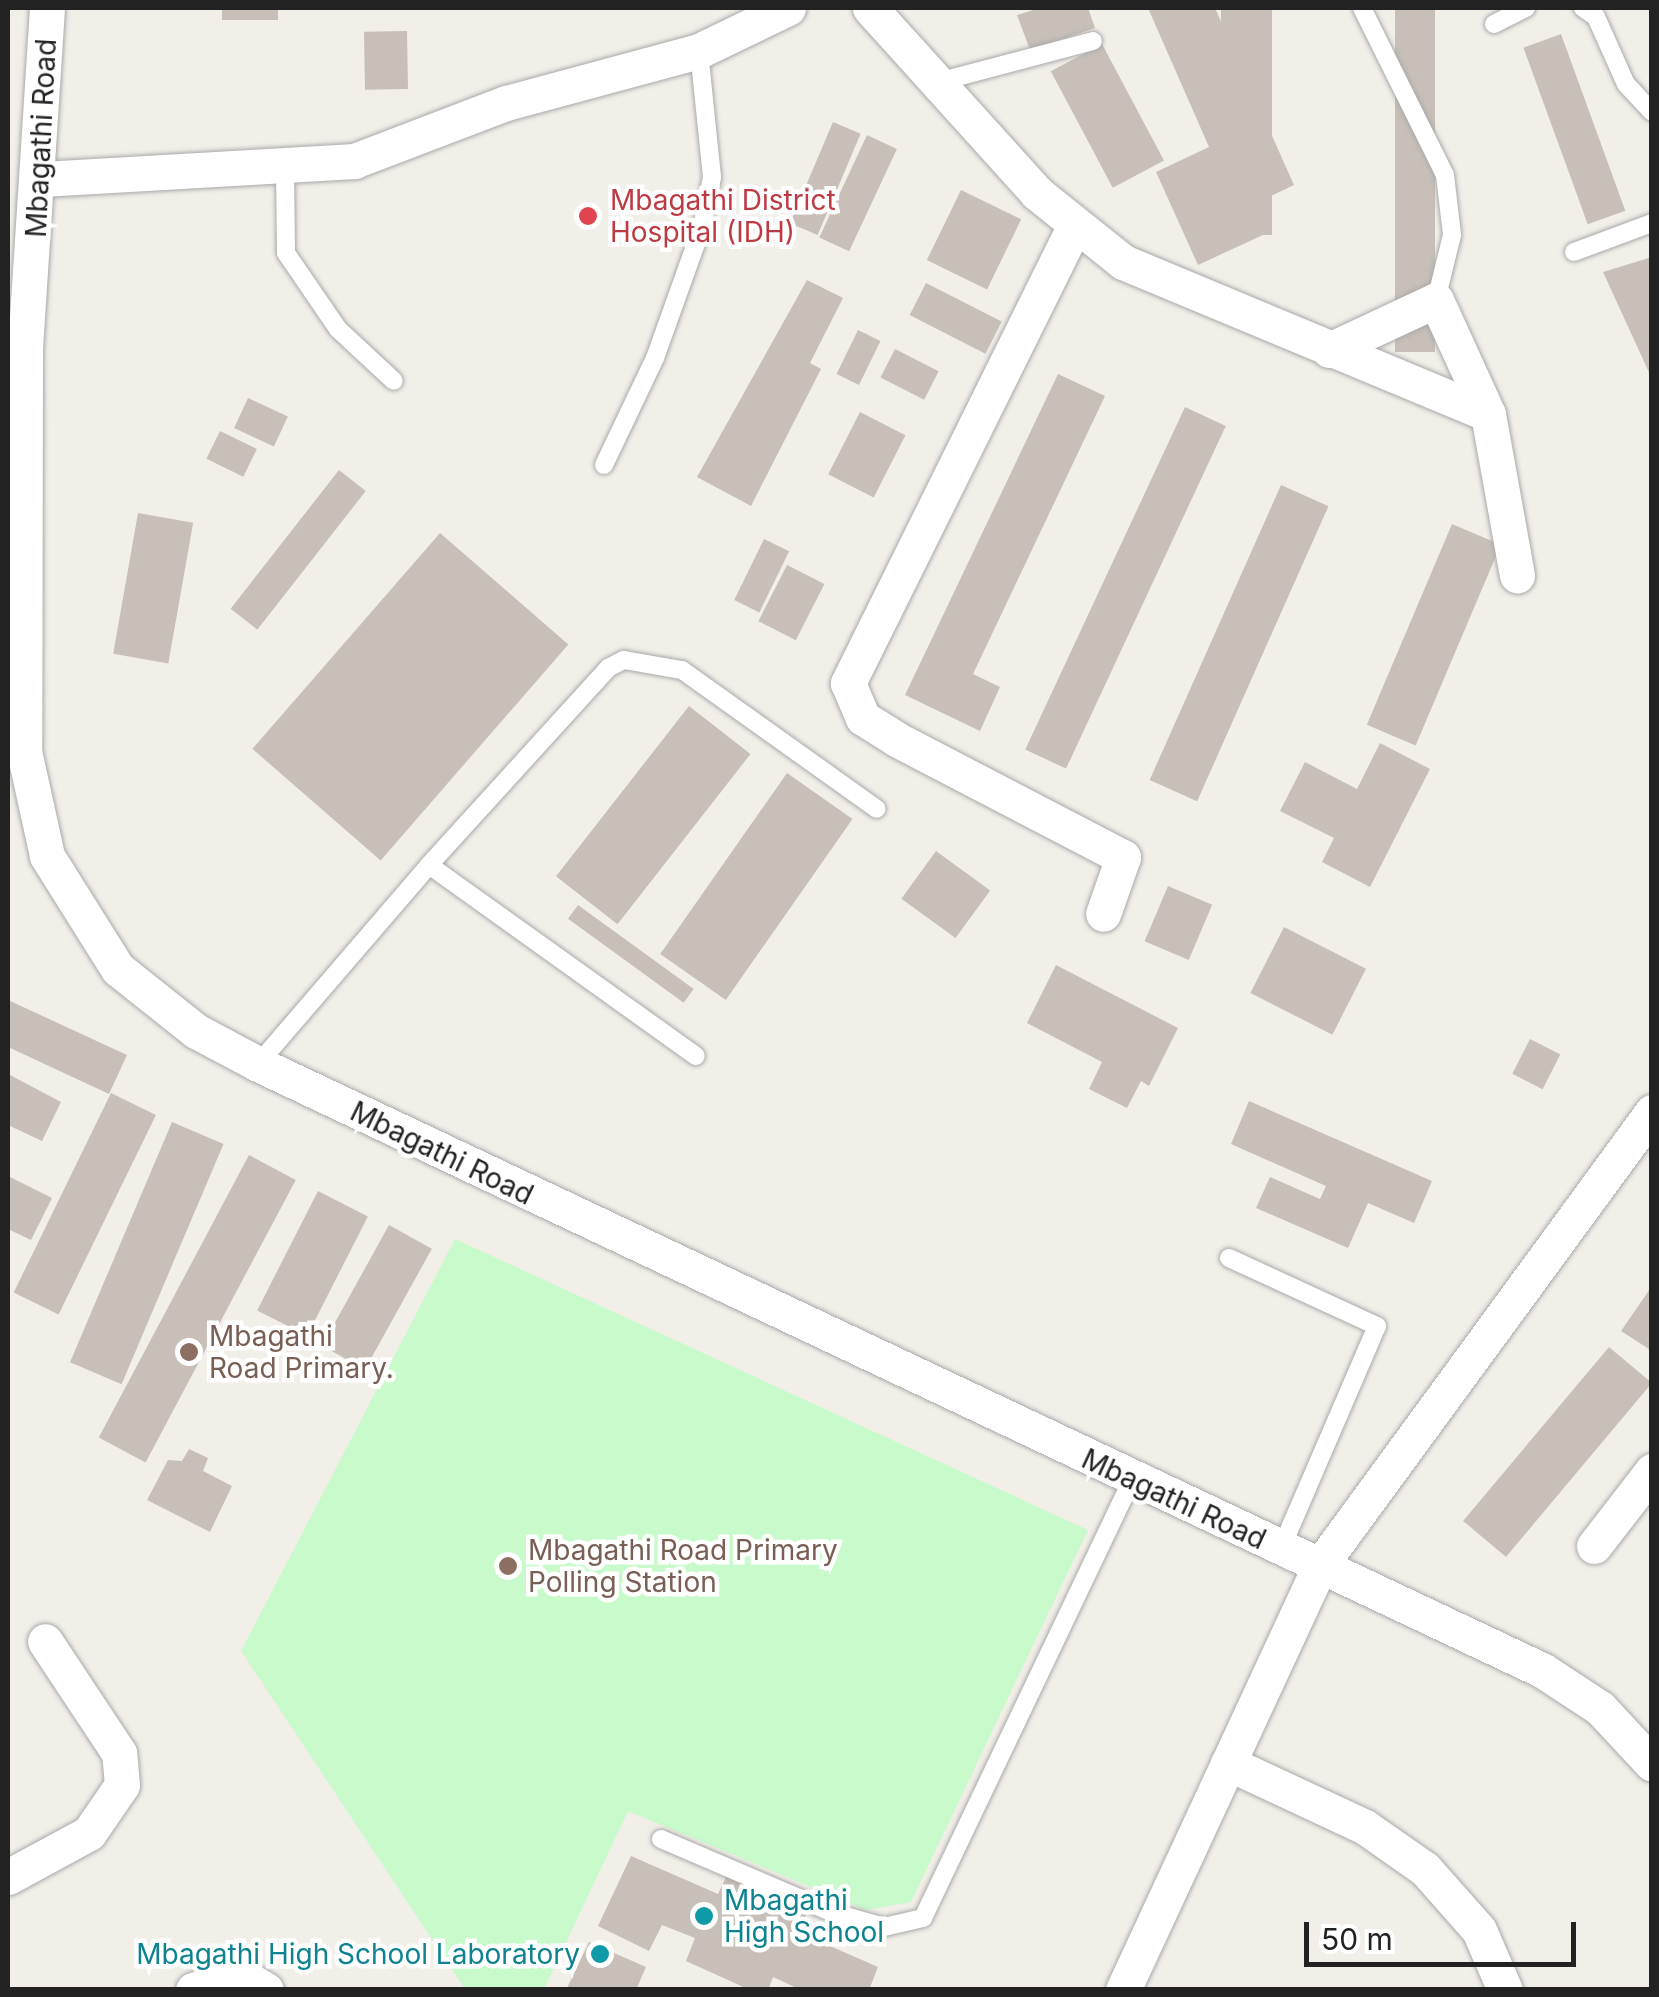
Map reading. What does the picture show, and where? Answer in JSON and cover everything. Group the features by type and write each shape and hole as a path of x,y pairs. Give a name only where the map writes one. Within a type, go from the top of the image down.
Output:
{"street":[{"name":"Mbagathi Road","path":"48,8 42,179 16,350 16,753 46,856 107,954 196,1031 258,1064 1542,1670 1600,1708 1652,1764"},
{"path":"42,179 285,169 387,153 506,103 699,51 788,8"},
{"path":"870,8 1074,229 1123,262 1488,414"},
{"path":"1074,229 848,683 864,718 896,739 1123,857 1103,914"},
{"path":"1329,350 1436,300 1488,414 1518,575"},
{"path":"1123,1990 1319,1567 1652,1112"},
{"path":"1594,1546 1652,1471"},
{"path":"8,1877 89,1833 122,1785 119,1753 46,1641"},
{"path":"1228,1763 1365,1826 1424,1869 1479,1930 1505,1990"},
{"path":"193,1990 241,1975 266,1990"}],"lane":[{"path":"1362,8 1445,175 1452,235 1436,300"},
{"path":"1494,24 1526,8"},
{"path":"1582,8 1596,17 1626,84 1652,112"},
{"path":"938,82 1092,41"},
{"path":"604,465 655,358 702,227 712,157 699,51"},
{"path":"285,169 286,252 338,329 394,381"},
{"path":"1574,252 1652,223"},
{"path":"258,1064 608,668 624,660 682,670 877,809"},
{"path":"430,865 696,1056"},
{"path":"1229,1258 1378,1326 1281,1549"},
{"path":"661,1838 831,1912 884,1927 923,1918 1132,1479"}],"green space":[{"path":"455,1239 1088,1530 911,1902 866,1910 628,1811 544,1989 465,1989 241,1651"}],"building":[{"path":"222,8 278,8 278,20 222,20"},
{"path":"1040,8 1088,8 1095,28 1030,50 1017,15"},
{"path":"1148,8 1215,8 1294,185 1252,205 1265,234 1198,265 1156,172 1209,147"},
{"path":"1221,8 1272,8 1272,235 1221,235"},
{"path":"1395,8 1435,8 1435,352 1395,352"},
{"path":"407,31 408,89 365,90 364,32"},
{"path":"1561,34 1625,211 1588,224 1523,48"},
{"path":"1102,44 1164,161 1113,188 1051,71"},
{"path":"833,122 861,134 818,235 790,223"},
{"path":"867,135 897,149 849,251 819,237"},
{"path":"961,190 1021,219 987,289 927,260"},
{"path":"1652,257 1652,379 1603,272"},
{"path":"807,280 843,298 810,363 821,369 751,506 697,477"},
{"path":"926,283 1002,322 985,354 910,315"},
{"path":"858,330 880,341 859,385 837,374"},
{"path":"895,349 939,371 924,400 880,378"},
{"path":"1058,374 1105,396 973,674 1000,687 980,731 905,695"},
{"path":"248,398 288,417 274,447 234,428"},
{"path":"1185,407 1226,426 1066,769 1025,750"},
{"path":"860,412 905,435 874,498 828,474"},
{"path":"220,431 257,449 243,477 206,459"},
{"path":"339,470 366,491 257,630 231,609"},
{"path":"1281,485 1329,506 1197,801 1150,780"},
{"path":"138,513 193,523 168,664 113,654"},
{"path":"1452,524 1501,545 1416,745 1367,725"},
{"path":"440,533 568,645 381,860 252,749"},
{"path":"764,539 789,551 759,612 734,600"},
{"path":"787,565 824,584 796,640 758,621"},
{"path":"689,706 750,754 617,924 556,876"},
{"path":"1380,743 1430,769 1370,887 1322,862 1334,838 1280,811 1305,762 1357,789"},
{"path":"787,773 853,819 726,1000 660,954"},
{"path":"936,851 990,890 956,938 901,899"},
{"path":"1168,886 1212,905 1189,960 1145,941"},
{"path":"578,905 694,989 684,1003 568,919"},
{"path":"1284,927 1366,969 1332,1035 1250,993"},
{"path":"1056,965 1178,1028 1149,1086 1141,1081 1127,1108 1089,1089 1102,1062 1027,1023"},
{"path":"8,1000 127,1055 109,1094 8,1047"},
{"path":"1530,1039 1560,1054 1543,1089 1512,1074"},
{"path":"8,1074 61,1102 42,1141 8,1125"},
{"path":"111,1093 156,1115 59,1314 14,1293"},
{"path":"1249,1101 1432,1181 1414,1223 1368,1203 1348,1248 1256,1208 1270,1177 1320,1199 1326,1186 1231,1144"},
{"path":"172,1122 224,1144 122,1384 70,1362"},
{"path":"249,1155 296,1180 146,1462 99,1438"},
{"path":"8,1176 52,1198 31,1240 8,1229"},
{"path":"318,1191 368,1216 307,1336 257,1310"},
{"path":"389,1225 432,1249 365,1369 322,1346"},
{"path":"1652,1286 1652,1351 1621,1331"},
{"path":"1609,1347 1652,1383 1506,1557 1463,1521"},
{"path":"189,1449 208,1458 203,1471 232,1486 210,1532 147,1500 168,1460 182,1461"},
{"name":"Mbagathi High School","path":"631,1856 718,1894 727,1875 810,1907 798,1932 878,1967 869,1990 801,1990 773,1977 768,1990 750,1990 686,1961 695,1938 662,1925 649,1951 598,1926"},
{"name":"Mbagathi High School Laboratory","path":"589,1942 646,1967 636,1990 566,1990"}],"place":[{"name":"Mbagathi District Hospital (IDH)","path":"588,216"},
{"name":"Mbagathi Road Primary.","path":"189,1352"},
{"name":"Mbagathi Road Primary Polling Station","path":"508,1566"},
{"name":"Mbagathi High School","path":"704,1916"},
{"name":"Mbagathi High School Laboratory","path":"600,1954"}]}
